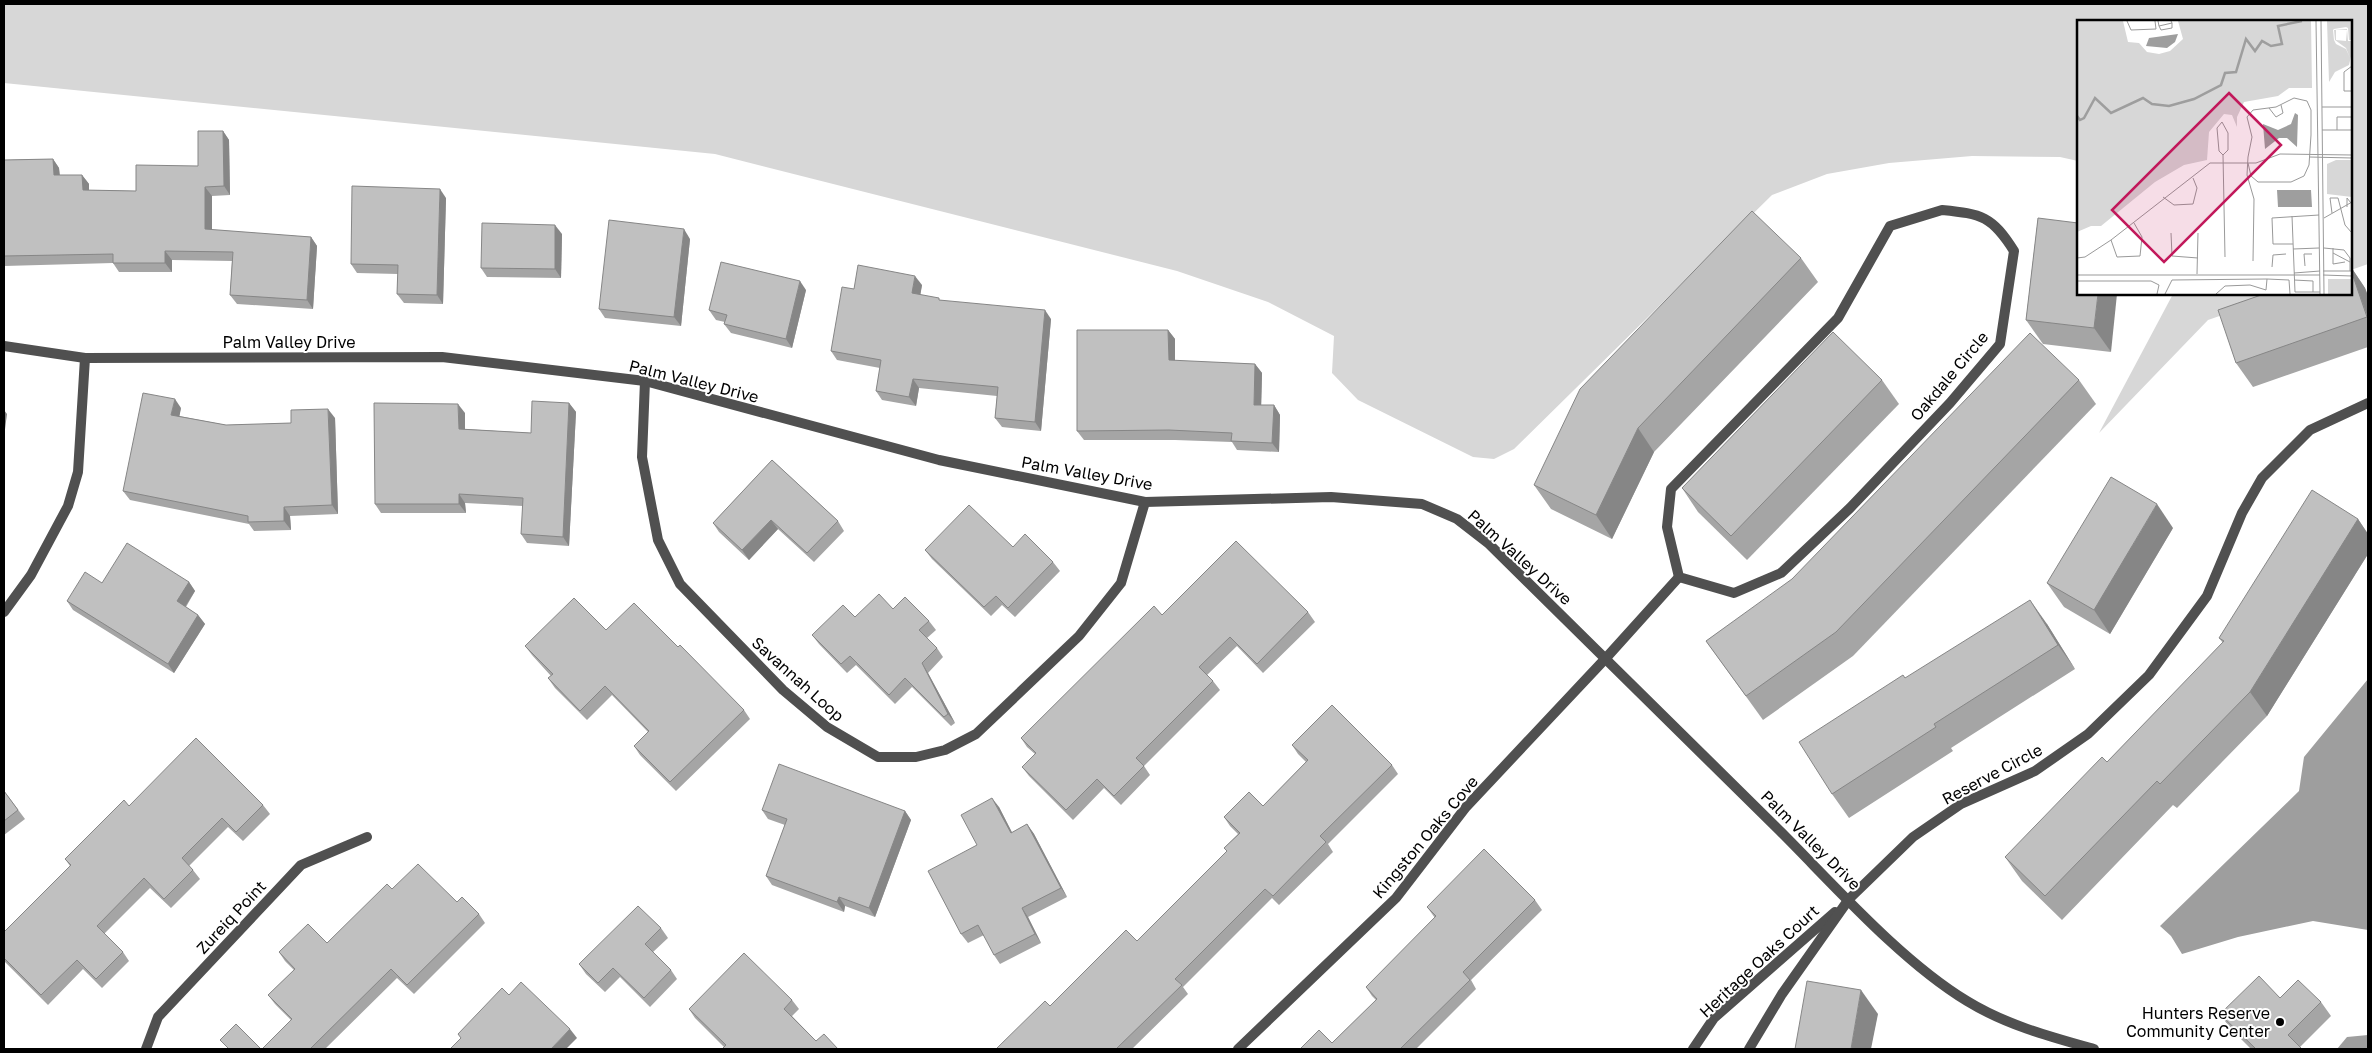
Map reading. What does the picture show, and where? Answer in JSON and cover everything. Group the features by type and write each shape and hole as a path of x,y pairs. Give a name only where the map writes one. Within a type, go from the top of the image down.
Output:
{"street":[{"name":"Oakdale Circle","path":"1942,210 1975,214 2000,229 2014,251 2000,344 1950,402 1850,508 1781,573 1734,593 1679,577 1666,527 1671,489 1838,318 1890,226 1942,210"},
{"name":"Palm Valley Drive","path":"4,346 85,358 442,357 645,381 939,460 1145,502 1331,497 1422,504 1457,518 1488,543 1903,951 1967,1001 2009,1022 2094,1049"},
{"path":"4,612 31,575 68,506 78,472 85,358"},
{"name":"Savannah Loop","path":"645,381 642,456 658,540 680,584 783,690 827,727 878,757 916,757 945,750 976,734 1079,636 1121,583 1145,502"},
{"name":"Reserve Circle","path":"1749,1049 1782,994 1849,899 1913,838 1961,804 2035,771 2095,728 2149,675 2207,596 2242,513 2262,478 2310,430 2368,403"},
{"path":"1606,658 1679,577"},
{"name":"Kingston Oaks Cove","path":"1238,1049 1396,898 1466,807 1606,658"},
{"name":"Zureiq Point","path":"146,1049 158,1017 302,865 367,837"},
{"name":"Heritage Oaks Court","path":"1693,1049 1714,1018 1849,899"}],"shaded area":[{"path":"4,4 2368,4 2368,264 2352,270 2352,20 2077,20 2077,161 2060,157 1972,156 1889,163 1827,174 1772,195 1514,449 1494,459 1473,457 1358,400 1332,373 1334,336 1268,302 1177,271 715,154 4,83"},
{"path":"2172,295 2280,295 2208,320 2099,433"},
{"path":"2368,679 2368,930 2313,921 2238,937 2182,954 2171,936 2160,926 2299,791 2304,757"},
{"path":"2368,1035 2368,1049 2337,1049 2347,1037"}],"building":[{"path":"198,131 223,131 224,186 205,187 205,229 311,237 307,300 230,295 233,252 165,251 165,263 113,263 113,254 4,256 4,160 53,159 54,175 82,175 83,190 136,191 136,165 198,166"},
{"path":"352,186 440,189 437,295 397,294 398,265 351,264"},
{"path":"1752,211 1801,258 1638,428 1596,515 1534,485 1580,389"},
{"path":"2038,218 2077,223 2077,295 2098,295 2094,328 2026,320"},
{"path":"609,220 684,229 674,317 599,309"},
{"path":"482,223 555,225 555,269 481,268"},
{"path":"721,262 800,281 786,339 724,324 727,315 709,310"},
{"path":"858,265 915,276 912,293 939,298 939,300 1045,310 1035,422 995,418 998,387 913,379 909,397 876,391 881,360 831,351 842,287 854,289"},
{"path":"2352,273 2367,317 2236,363 2218,310 2261,295 2352,295"},
{"path":"1077,330 1168,330 1169,360 1255,364 1254,405 1274,405 1272,443 1231,441 1232,433 1169,430 1077,431"},
{"path":"1833,332 1882,380 1731,536 1682,488"},
{"path":"2030,333 2079,380 1836,632 1746,696 1706,641 1792,579"},
{"path":"143,393 175,399 171,415 226,425 291,423 291,410 328,409 332,505 284,507 284,521 248,522 248,516 123,491"},
{"path":"532,401 569,403 563,537 521,534 523,498 459,494 459,504 375,504 374,403 458,404 459,429 531,433"},
{"path":"772,460 838,521 807,553 771,520 742,550 713,523"},
{"path":"2111,477 2157,504 2094,610 2047,583"},
{"path":"2312,490 2358,519 2250,692 2160,784 2157,781 2045,896 2005,857 2102,757 2107,762 2224,641 2219,638"},
{"path":"969,505 1013,547 1025,534 1053,562 1008,608 996,596 984,607 925,550"},
{"path":"1236,541 1308,612 1257,664 1230,637 1199,667 1213,681 1136,758 1144,766 1114,796 1097,779 1066,810 1022,767 1036,753 1021,738 1154,606 1162,615"},
{"path":"127,543 189,582 177,601 198,615 168,664 67,601 85,572 102,583"},
{"path":"879,594 893,609 905,597 929,621 919,630 937,648 922,663 948,714 944,717 905,678 889,695 850,656 841,664 812,635 843,605 855,617"},
{"path":"574,598 606,630 634,603 678,647 680,645 744,710 670,782 634,746 649,731 605,686 580,711 548,678 553,674 525,646"},
{"path":"2030,600 2058,645 1934,724 1936,727 1832,794 1799,742 1903,675 1905,678"},
{"path":"1332,705 1392,765 1320,836 1326,842 1273,896 1265,889 1175,979 1182,985 1116,1049 996,1049 1045,1001 1050,1006 1126,930 1137,941 1227,851 1224,848 1240,833 1224,817 1249,792 1263,806 1308,760 1292,745"},
{"path":"196,738 263,805 236,832 222,818 182,858 193,870 164,899 144,878 97,926 123,952 96,979 77,960 41,995 4,958 4,932 71,865 65,859 124,800 129,806"},
{"path":"779,764 905,811 869,908 839,897 837,902 766,876 787,819 762,810"},
{"path":"4,791 18,810 4,821"},
{"path":"992,798 1011,833 1027,824 1061,888 1022,908 1035,934 994,955 978,925 961,934 928,871 977,845 961,815"},
{"path":"1484,849 1535,900 1463,972 1470,980 1400,1049 1300,1049 1319,1030 1332,1043 1377,999 1366,987 1436,916 1427,907"},
{"path":"418,864 457,902 462,897 479,914 407,985 391,969 310,1049 262,1049 292,1019 268,995 295,969 279,952 308,924 327,943 387,884 392,889"},
{"path":"638,906 661,928 645,944 671,970 644,998 613,968 598,983 579,964"},
{"path":"744,953 792,1000 784,1009 816,1041 824,1034 838,1049 722,1049 726,1045 689,1009"},
{"name":"Hunters Reserve Community Center","path":"2259,976 2280,998 2298,980 2321,1002 2288,1035 2302,1049 2256,1049 2220,1014"},
{"path":"1807,981 1861,990 1851,1049 1795,1049"},
{"path":"521,982 570,1029 551,1049 450,1049 461,1038 458,1034 502,988 509,995"},
{"path":"236,1024 261,1049 229,1049 220,1040"}],"place":[{"name":"Hunters Reserve Community Center","path":"2280,1022"}]}
